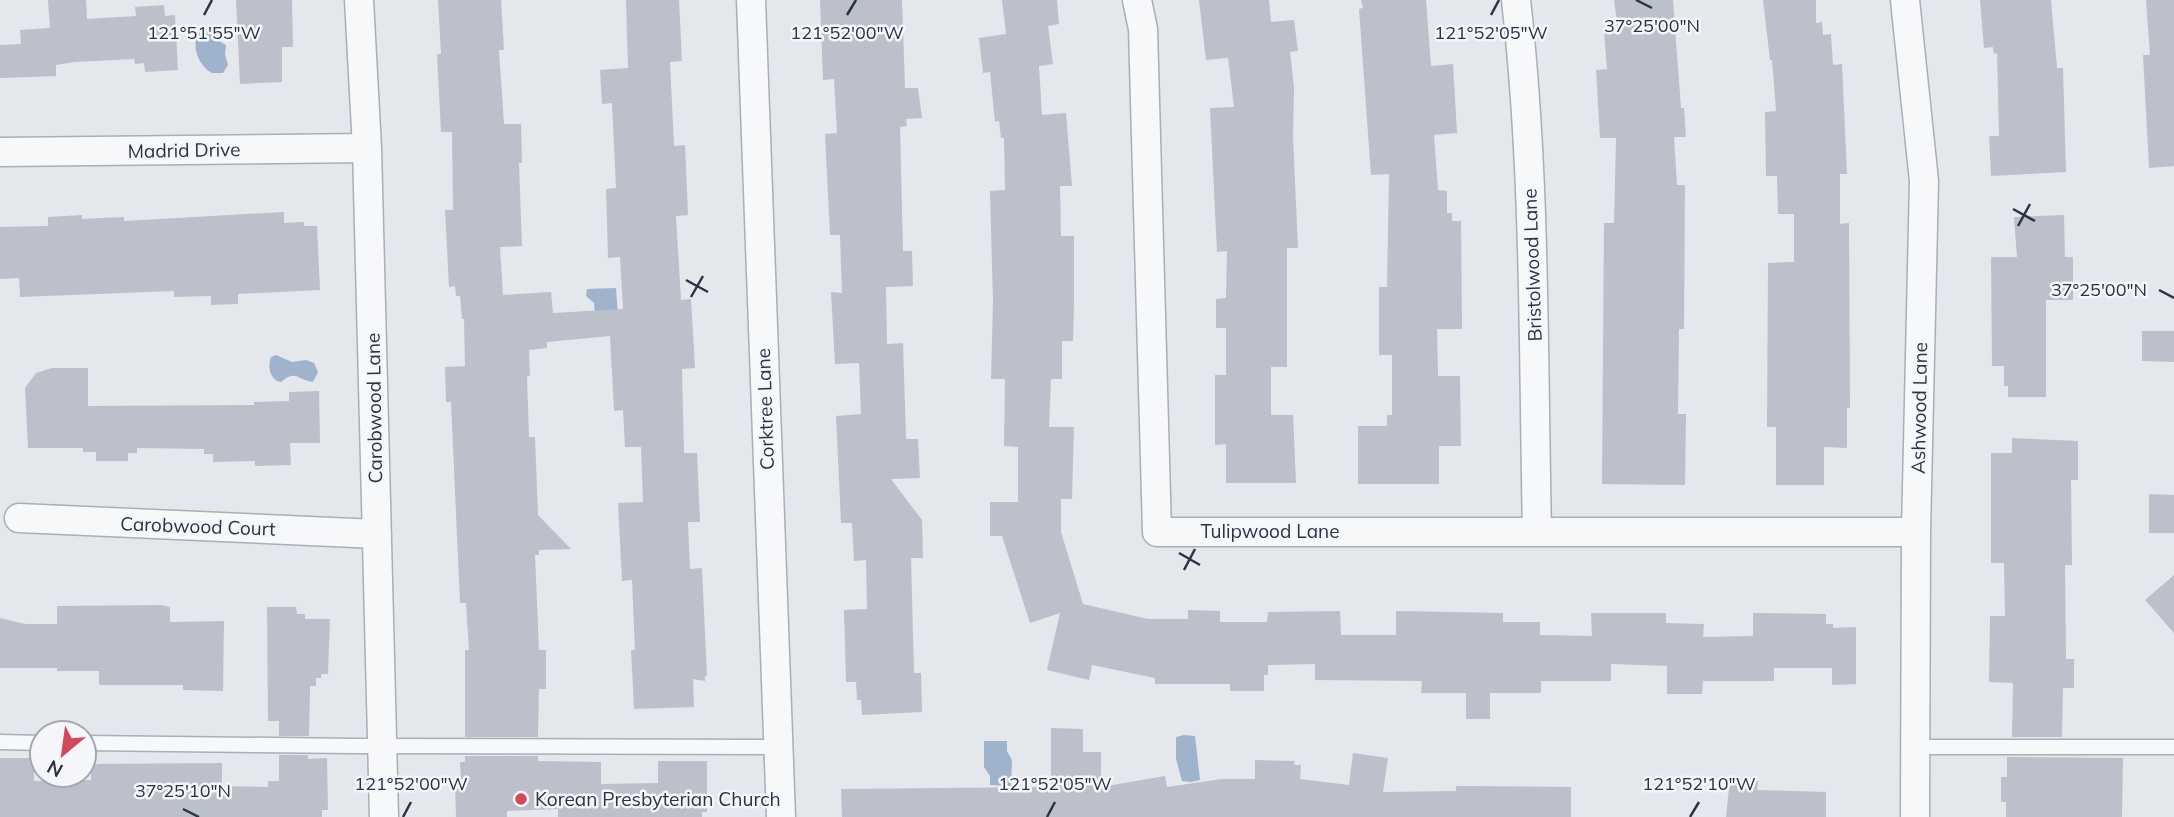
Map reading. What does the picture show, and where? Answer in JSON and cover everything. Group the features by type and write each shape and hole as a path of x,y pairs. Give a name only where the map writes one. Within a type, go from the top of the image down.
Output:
{"street":[{"name":"Carobwood Lane","path":"359,0 367,148 384,817"},
{"name":"Corktree Lane","path":"751,0 781,817"},
{"name":"Tulipwood Lane","path":"1137,0 1143,29 1157,531 1916,533"},
{"name":"Bristolwood Lane","path":"1516,0 1525,79 1534,289 1536,531"},
{"name":"Ashwood Lane","path":"1905,0 1924,181 1916,533 1915,817"},
{"name":"Madrid Drive","path":"0,152 367,148"},
{"name":"Carobwood Court","path":"19,518 377,534"}],"lane":[{"path":"0,742 28,743"},
{"path":"98,743 777,747"},
{"path":"1916,747 2174,747"}],"water":[{"path":"201,27 213,30 219,41 226,45 228,65 223,73 212,73 206,69 196,52 196,39"},
{"path":"616,288 619,330 596,331 594,303 586,296 587,289"},
{"path":"276,355 292,362 306,360 314,363 318,372 313,382 294,376 277,381 269,367 271,357"},
{"path":"1195,736 1200,780 1182,781 1176,759 1176,737"},
{"path":"984,741 1007,741 1007,751 1012,760 1011,786 990,785 990,776 984,767"}],"building":[{"path":"48,0 86,0 87,19 136,16 135,7 164,5 165,16 175,15 178,70 145,72 144,63 135,64 134,59 56,65 56,76 0,78 0,45 21,44 20,30 50,28"},
{"path":"236,0 292,0 293,47 282,47 282,82 240,84"},
{"path":"438,0 501,0 504,50 499,50 504,124 521,124 522,163 519,163 522,246 500,247 503,295 551,292 553,313 623,309 620,257 608,258 606,189 616,188 612,103 602,104 600,70 628,68 626,0 679,0 682,61 670,62 674,146 685,145 688,215 676,216 681,300 691,299 695,368 682,369 684,453 697,453 700,522 688,522 690,569 702,568 707,676 705,681 693,679 694,707 634,709 632,580 622,581 618,503 643,502 641,447 625,447 623,410 614,411 610,336 547,342 547,348 529,350 530,376 527,376 529,437 535,437 538,515 571,549 539,550 539,555 535,555 539,650 546,650 546,689 539,689 538,737 465,737 465,650 469,650 466,603 460,603 451,402 446,402 445,367 465,366 464,319 460,296 456,296 455,286 449,287 445,210 453,210 452,132 441,132 437,54 441,54"},
{"path":"820,0 902,0 905,88 918,88 922,118 906,119 907,126 900,127 903,251 912,251 913,286 886,287 887,344 903,343 906,439 918,439 920,478 891,479 922,520 923,558 911,558 914,673 921,673 922,712 862,715 861,700 857,700 856,682 846,682 844,610 867,609 866,560 854,561 852,523 841,523 836,416 861,414 859,363 835,364 831,292 842,293 840,235 830,235 825,134 837,133 834,79 823,80"},
{"path":"1002,0 1057,0 1059,24 1048,26 1053,64 1039,66 1042,115 1066,113 1072,186 1060,186 1061,236 1074,236 1074,302 1073,341 1062,341 1062,379 1051,379 1049,427 1074,427 1072,499 1061,499 1061,532 1083,604 1148,619 1188,619 1188,610 1220,611 1220,622 1267,622 1268,612 1340,611 1341,635 1396,635 1396,611 1503,613 1503,622 1540,622 1540,635 1592,636 1591,613 1666,613 1666,623 1704,624 1703,637 1753,636 1753,613 1826,614 1826,624 1833,624 1833,628 1856,627 1856,684 1832,685 1832,668 1774,668 1774,681 1703,681 1702,694 1667,694 1667,666 1611,664 1611,681 1541,681 1541,693 1490,693 1490,719 1466,719 1466,693 1421,693 1422,681 1315,680 1315,664 1268,665 1268,675 1264,675 1264,691 1230,691 1230,684 1155,684 1155,678 1092,665 1089,680 1047,670 1060,613 1030,623 1002,536 990,536 990,502 1018,502 1018,447 1004,446 1005,379 991,379 993,302 990,191 1005,190 1004,138 1001,138 999,121 995,122 990,72 983,73 979,38 1006,34"},
{"path":"1199,0 1269,0 1271,22 1294,20 1298,51 1290,52 1294,87 1293,137 1298,248 1287,248 1287,367 1271,367 1271,415 1293,415 1296,483 1226,483 1226,444 1215,445 1215,375 1226,375 1226,328 1216,328 1216,299 1226,298 1227,251 1217,252 1210,108 1234,107 1228,58 1206,60"},
{"path":"1361,0 1426,0 1431,66 1453,64 1457,133 1434,135 1438,190 1447,191 1447,213 1452,213 1452,221 1461,221 1462,329 1437,329 1438,376 1460,376 1461,446 1439,446 1439,484 1358,484 1358,426 1387,426 1387,415 1392,415 1392,355 1379,355 1379,287 1387,287 1389,174 1371,175 1359,9 1363,8"},
{"path":"1614,0 1673,0 1681,108 1684,108 1686,137 1674,137 1677,185 1685,185 1684,329 1679,329 1678,414 1686,414 1685,485 1602,484 1604,223 1614,223 1616,138 1600,138 1596,70 1607,69 1604,31 1618,30"},
{"path":"1763,0 1816,0 1816,23 1822,22 1823,35 1831,34 1833,65 1842,64 1847,174 1840,174 1840,224 1849,223 1850,408 1847,408 1847,448 1824,447 1824,485 1776,485 1776,427 1767,427 1768,263 1794,262 1794,214 1778,214 1777,176 1766,176 1765,112 1776,111"},
{"path":"1980,0 2051,0 2057,68 2063,68 2066,172 1991,176 1989,136 1999,136 1997,53 1994,54 1993,47 1984,48"},
{"path":"2146,0 2174,0 2174,166 2149,168 2143,55 2150,55"},
{"path":"284,212 284,223 304,222 304,226 317,226 320,290 238,294 238,304 211,305 211,296 174,297 174,291 20,297 19,278 0,279 0,227 48,226 48,217 82,215 82,219 124,217 124,221"},
{"path":"2064,215 2065,257 2073,257 2073,300 2046,300 2046,397 2008,397 2008,386 2004,386 2004,366 1992,366 1991,257 2017,257 2014,217"},
{"path":"2142,331 2174,331 2174,362 2142,361"},
{"path":"52,368 88,368 88,406 254,405 254,402 289,401 289,392 319,391 320,443 290,443 291,465 255,466 255,461 213,462 213,454 204,454 204,449 137,448 137,453 128,453 128,461 96,461 96,452 83,452 83,448 28,448 25,388 36,373"},
{"path":"2012,438 2078,441 2078,480 2071,480 2072,565 2065,565 2066,659 2074,659 2074,688 2063,688 2062,737 2012,737 2013,683 1989,682 1990,616 2005,616 2004,563 1991,563 1991,453 2012,453"},
{"path":"2149,494 2174,495 2174,533 2149,533"},
{"path":"2174,575 2174,633 2145,600"},
{"path":"57,606 170,607 170,622 224,621 223,691 183,690 183,685 99,685 99,671 0,668 0,618 25,624 57,624"},
{"path":"267,607 296,607 297,614 305,614 305,619 330,619 328,674 321,674 321,678 316,678 316,686 310,686 309,736 279,736 279,721 268,721"},
{"path":"1051,728 1083,729 1083,752 1101,752 1101,787 1165,776 1167,787 1222,779 1255,779 1255,760 1295,761 1294,765 1301,765 1300,779 1349,785 1353,753 1388,758 1383,792 1456,791 1456,786 1571,787 1571,817 842,817 841,789 1051,787"},
{"path":"279,755 308,755 308,759 327,758 328,810 322,810 322,817 0,817 0,758 28,758 28,789 98,789 98,764 222,763 222,786 268,787 268,781 279,781"},
{"path":"465,756 538,756 538,761 601,762 601,784 658,783 658,761 707,761 707,812 702,812 702,817 558,817 558,809 507,811 507,817 456,817 455,783 461,782 460,762 465,762"},
{"path":"2007,757 2123,758 2122,817 2006,817 2006,802 2001,802 2001,777 2007,777"},
{"path":"1730,778 1758,781 1757,790 1826,792 1826,817 1726,817"}],"place":[{"name":"Korean Presbyterian Church","path":"521,799"}]}
